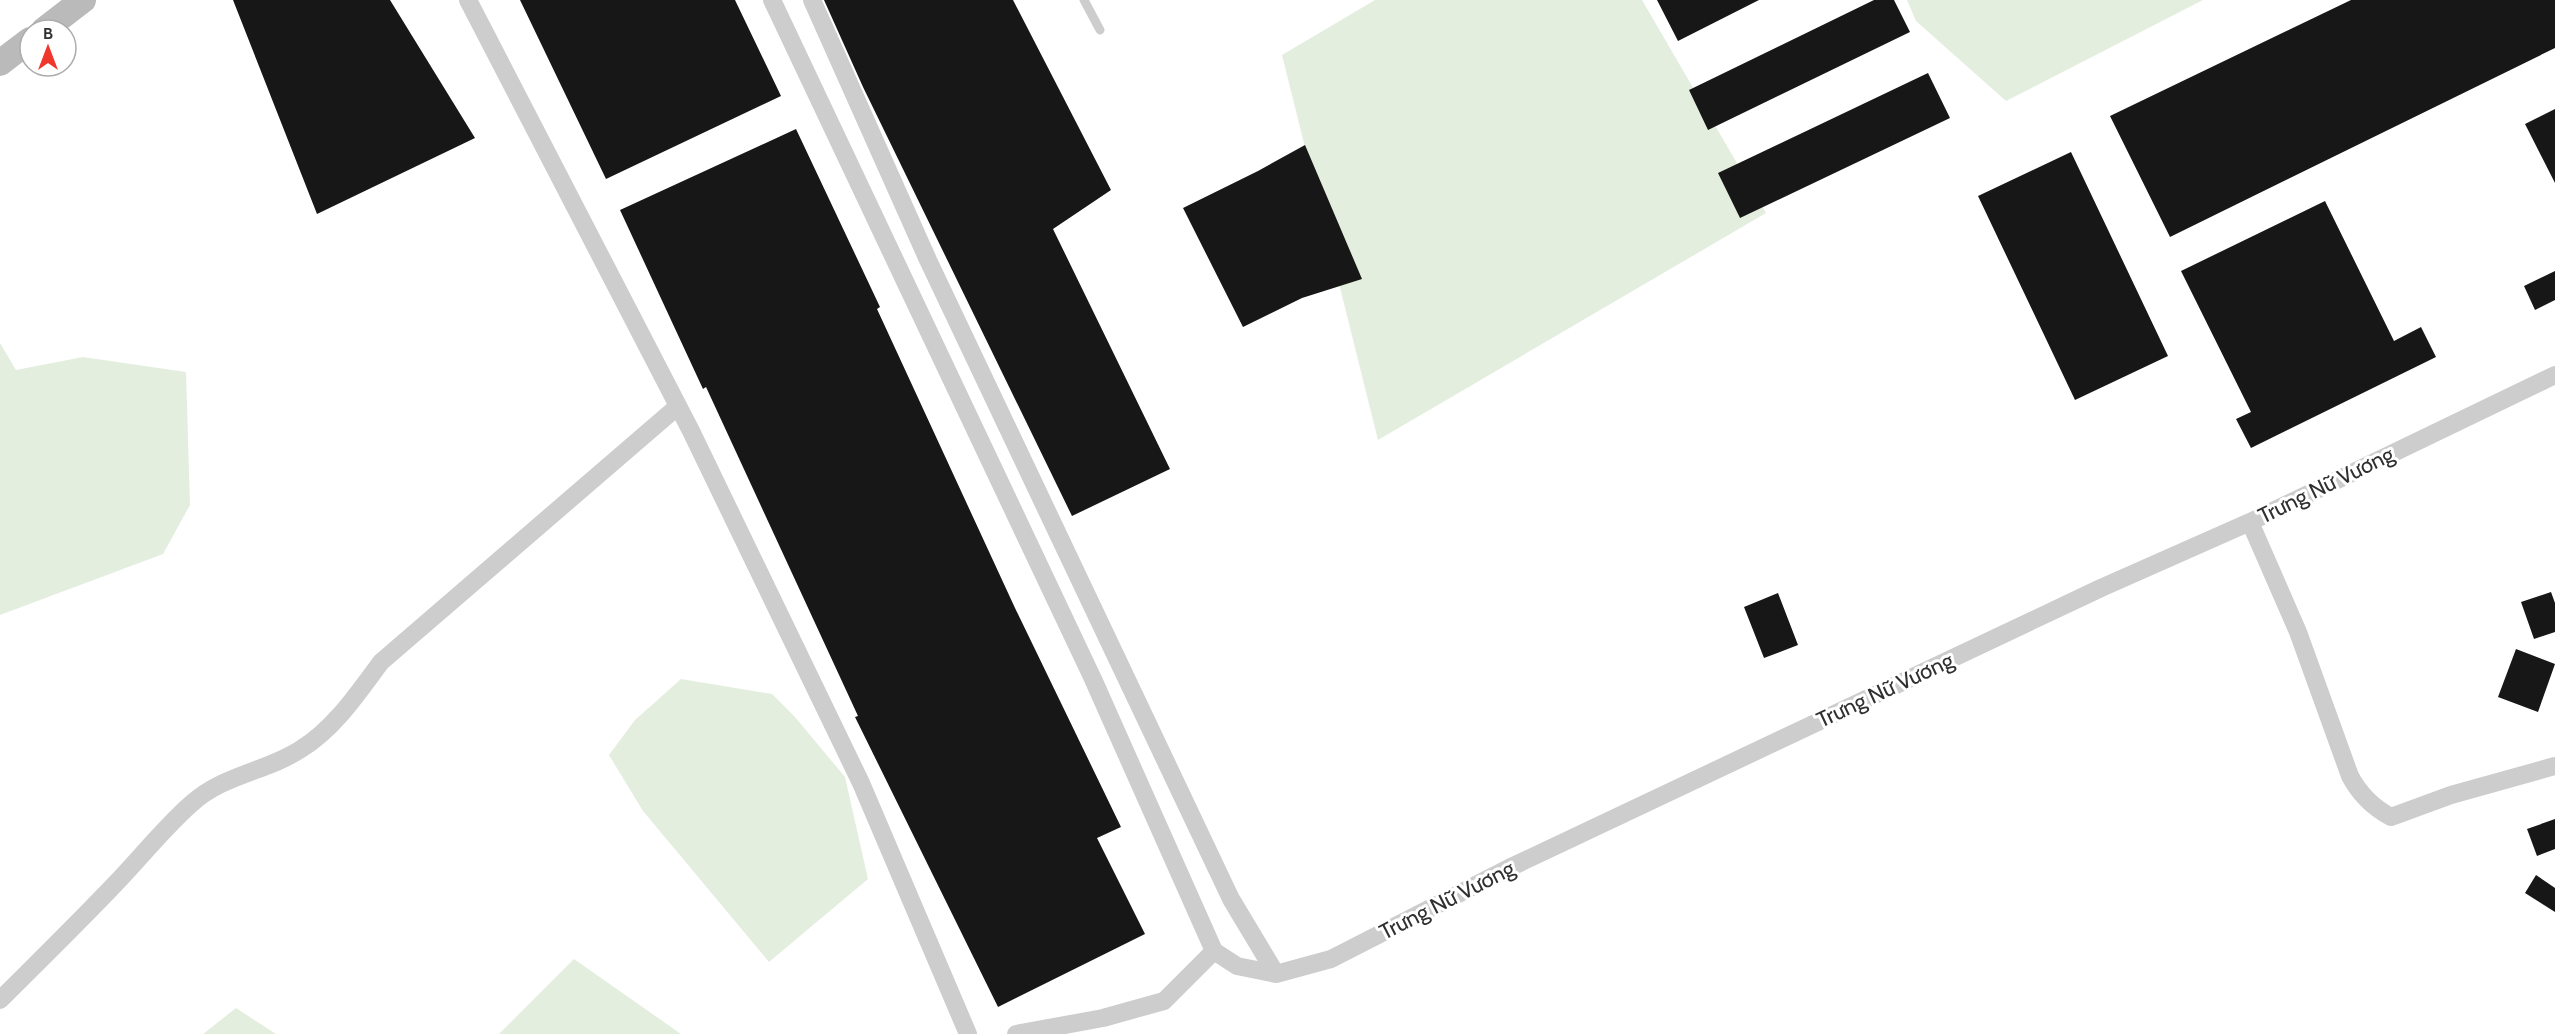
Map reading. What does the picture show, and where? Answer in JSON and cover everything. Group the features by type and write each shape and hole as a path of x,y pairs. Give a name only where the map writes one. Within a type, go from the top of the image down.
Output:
{"main road":[{"path":"60,18 83,0"},
{"path":"0,63 18,49"}],"street":[{"path":"468,0 677,407 861,783 968,1034"},
{"path":"772,0 1093,679 1214,951 1164,1001 1103,1018 1016,1034"},
{"path":"812,0 928,260 1231,899 1276,974"},
{"name":"Trưng Nữ Vương","path":"1214,951 1237,966 1276,974 1331,959 1509,868 2100,588 2250,522 2555,375"},
{"path":"0,1000 82,919 191,804 233,777 286,758 321,734 351,702 381,662 677,407"},
{"path":"2250,522 2298,632 2350,776 2356,788 2380,812 2391,817 2451,795 2555,766"}],"lane":[{"path":"1084,0 1100,30"}],"green space":[{"path":"1375,0 1642,0 1766,213 1378,440 1282,55"},
{"path":"1907,0 2203,0 2006,101 1916,21"},
{"path":"0,343 16,370 83,357 186,372 190,505 163,554 0,615"},
{"path":"681,679 772,694 795,717 845,777 868,879 769,962 643,811 609,755 635,720"},
{"path":"574,959 681,1034 499,1034"},
{"path":"236,1008 276,1034 203,1034"}],"building":[{"path":"233,0 390,0 475,138 317,214"},
{"path":"520,0 735,0 781,96 606,179"},
{"path":"824,0 1013,0 1111,190 1053,229 1170,469 1072,516 863,87"},
{"path":"1657,0 1759,0 1678,41"},
{"path":"1874,0 1894,0 1910,32 1708,130 1689,90"},
{"path":"2351,0 2555,0 2555,48 2170,237 2110,116"},
{"path":"1928,73 1950,118 1740,218 1718,173"},
{"path":"2555,109 2555,183 2525,124"},
{"path":"796,129 880,307 877,309 1015,608 1121,827 1097,838 1145,934 998,1007 855,717 858,716 706,387 703,389 620,210"},
{"path":"1305,145 1362,279 1302,298 1243,327 1183,208"},
{"path":"2071,152 2168,356 2075,400 1978,196"},
{"path":"2325,201 2394,341 2421,327 2436,357 2251,448 2236,419 2251,412 2181,271"},
{"path":"2555,271 2555,300 2535,310 2524,286"},
{"path":"2551,592 2555,603 2555,632 2534,639 2521,602"},
{"path":"1778,593 1798,645 1764,658 1744,607"},
{"path":"2516,649 2555,664 2538,712 2498,697"},
{"path":"2555,819 2555,849 2537,856 2527,829"},
{"path":"2536,875 2555,888 2555,912 2525,893"}]}
